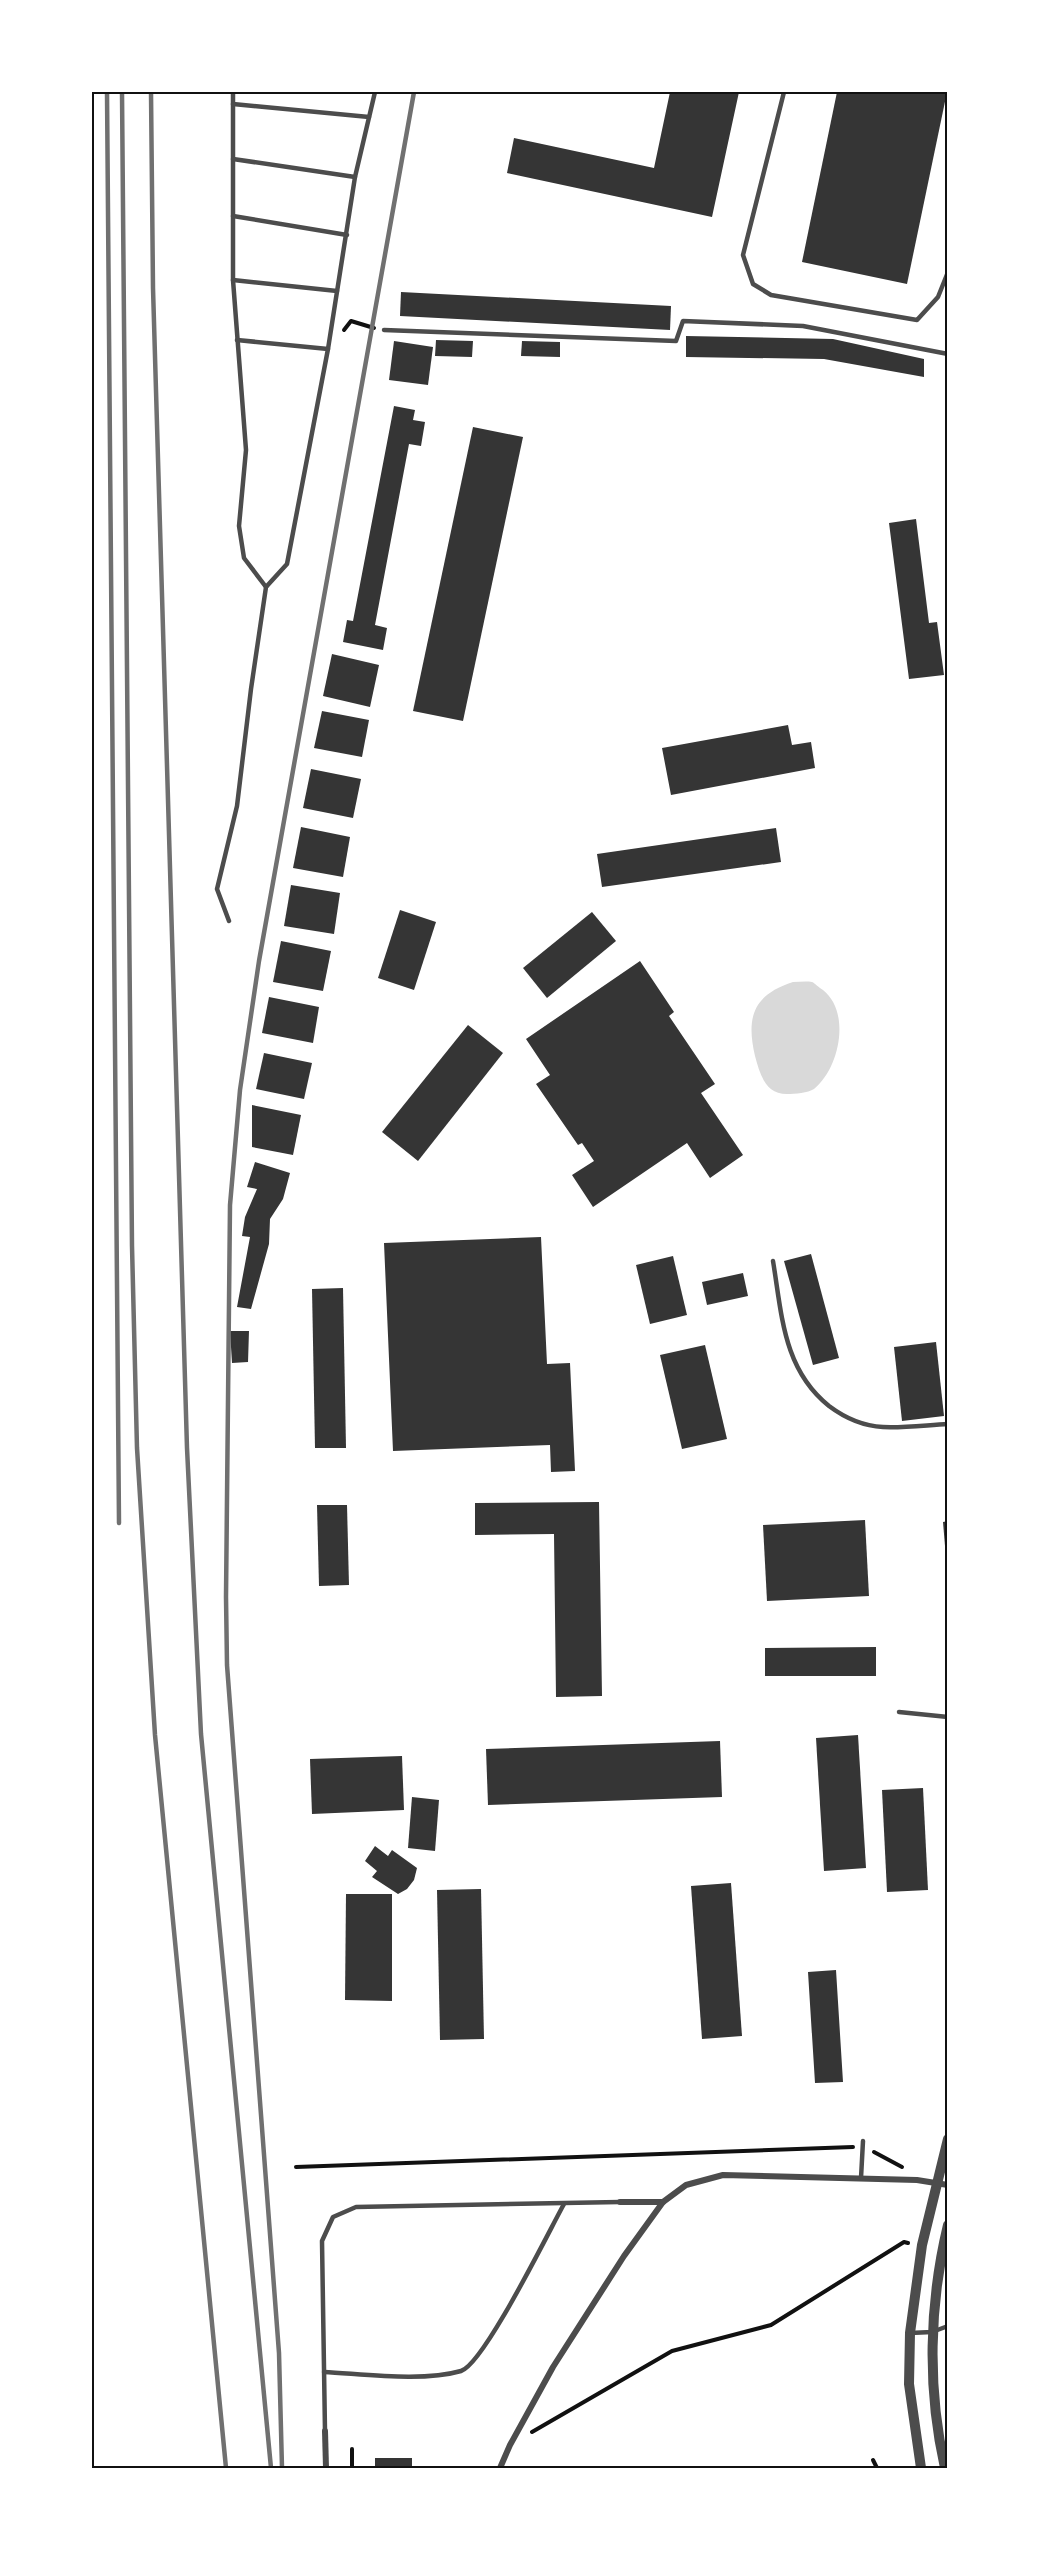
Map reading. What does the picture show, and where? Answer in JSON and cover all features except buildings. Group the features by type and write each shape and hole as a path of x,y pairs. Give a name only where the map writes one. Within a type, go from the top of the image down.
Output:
{"street":[{"path":"921,2469 909,2384 910,2333 922,2245 935,2182 948,2139"},
{"path":"500,2469 510,2445 553,2367 624,2256 663,2202 686,2186 723,2175 861,2178 935,2182 948,2185"},
{"path":"620,2202 663,2202"},
{"path":"945,2469 936,2429 932,2332 942,2248 948,2224"},
{"path":"325,2431 326,2469"}],"lane":[{"path":"233,92 233,280 246,450 238,525 244,558 266,587"},
{"path":"229,921 217,889 237,806 266,587 287,564 328,349 355,177 375,92"},
{"path":"784,92 743,255 753,284 771,295 917,320 938,297 948,272"},
{"path":"233,104 369,117"},
{"path":"233,159 355,177"},
{"path":"233,216 347,235"},
{"path":"233,280 337,291"},
{"path":"384,330 676,341 683,321 695,321 803,326 948,354"},
{"path":"237,340 328,349"},
{"path":"773,1261 784,1332 795,1365 817,1396 845,1418 882,1427 948,1424"},
{"path":"899,1712 948,1717"},
{"path":"861,2178 863,2144"},
{"path":"325,2431 322,2241 333,2217 356,2206 620,2202"},
{"path":"324,2372 431,2376 464,2370 488,2342 564,2204"},
{"path":"910,2333 932,2332 948,2326"}],"path":[{"path":"328,349 351,321 384,330"},
{"path":"296,2167 863,2144 908,2171"},
{"path":"510,2445 672,2351 771,2325 904,2242"},
{"path":"352,2449 352,2469"},
{"path":"873,2460 877,2469"}],"shaded area":[{"path":"793,982 812,982 832,1000 837,1012 839,1040 836,1054 823,1080 814,1089 787,1094 773,1091 765,1082 755,1056 752,1030 756,1009 761,1001 780,987"}],"railway":[{"path":"107,92 119,1523"},
{"path":"122,92 132,1246 137,1448 155,1735 226,2468"},
{"path":"151,92 153,288 187,1448 201,1734 271,2468"},
{"path":"282,2468 279,2353 227,1665 230,1205 240,1090 259,961 414,92"}]}
